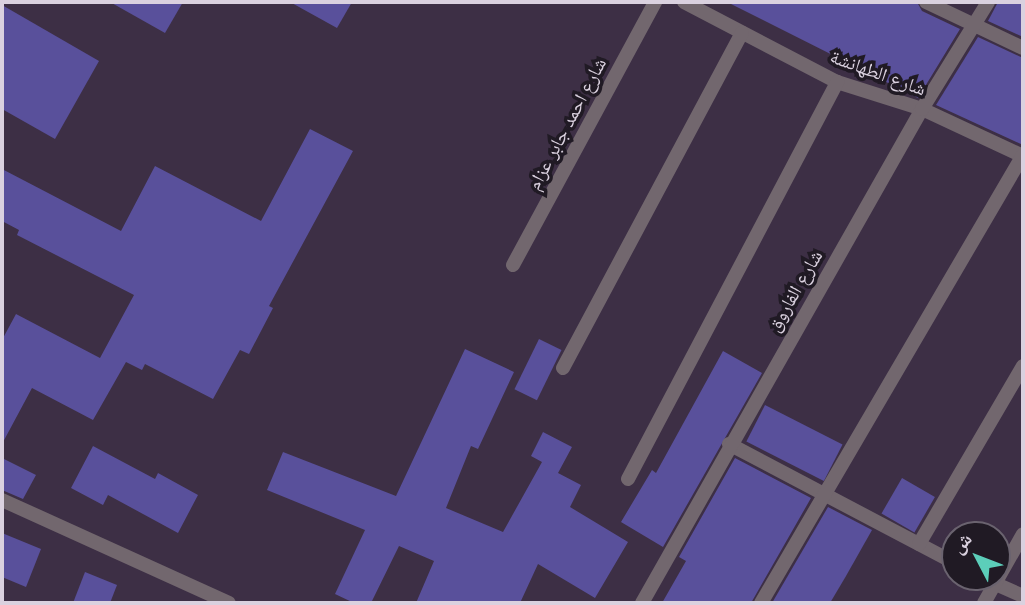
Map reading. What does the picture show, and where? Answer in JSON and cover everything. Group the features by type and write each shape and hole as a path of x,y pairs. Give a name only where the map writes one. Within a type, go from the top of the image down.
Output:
{"street":[{"name":"شارع احمد جابر عزام","path":"513,265 655,2"},
{"name":"شارع الطهانشة","path":"684,2 837,82 922,109 1023,156"},
{"path":"926,2 1023,48"},
{"name":"شارع الفاروق","path":"642,603 729,444 922,109 988,2"},
{"path":"563,368 742,33"},
{"path":"628,479 837,82"},
{"path":"761,603 829,494 1023,156"},
{"path":"919,544 1023,366"},
{"path":"729,444 829,494 941,556"},
{"path":"2,500 229,603"},
{"path":"1011,557 1023,534"}],"building":[{"path":"110,2 183,2 165,33"},
{"path":"290,2 352,2 337,28"},
{"path":"727,2 917,2 922,11 960,29 918,98"},
{"path":"998,2 1023,2 1023,37 988,21"},
{"path":"2,5 99,61 55,139 2,109"},
{"path":"978,37 1023,58 1023,145 936,105"},
{"path":"310,129 353,151 269,306 273,308 249,354 240,350 213,399 145,364 142,370 126,362 93,420 32,388 2,444 2,340 16,314 100,358 134,295 17,235 19,230 2,221 2,169 121,231 155,166 261,221"},
{"path":"539,339 561,350 537,400 514,389"},
{"path":"465,349 514,372 478,449 471,446 446,508 503,532 542,462 531,456 543,432 572,447 558,473 581,485 570,507 628,542 595,598 538,564 520,603 416,603 434,561 399,546 371,603 354,603 335,594 365,530 267,490 283,452 396,496"},
{"path":"723,351 762,373 663,547 621,522 652,470 656,473"},
{"path":"765,405 843,444 824,481 746,442"},
{"path":"93,446 155,479 158,473 198,495 178,533 108,495 103,505 71,488"},
{"path":"2,458 36,475 23,499 2,490"},
{"path":"735,458 811,498 751,603 662,603 686,561 679,557"},
{"path":"902,478 935,497 914,533 882,514"},
{"path":"828,507 872,530 846,576 830,603 772,603"},
{"path":"2,533 41,549 26,587 2,577"},
{"path":"85,572 117,585 110,603 73,603"}]}
